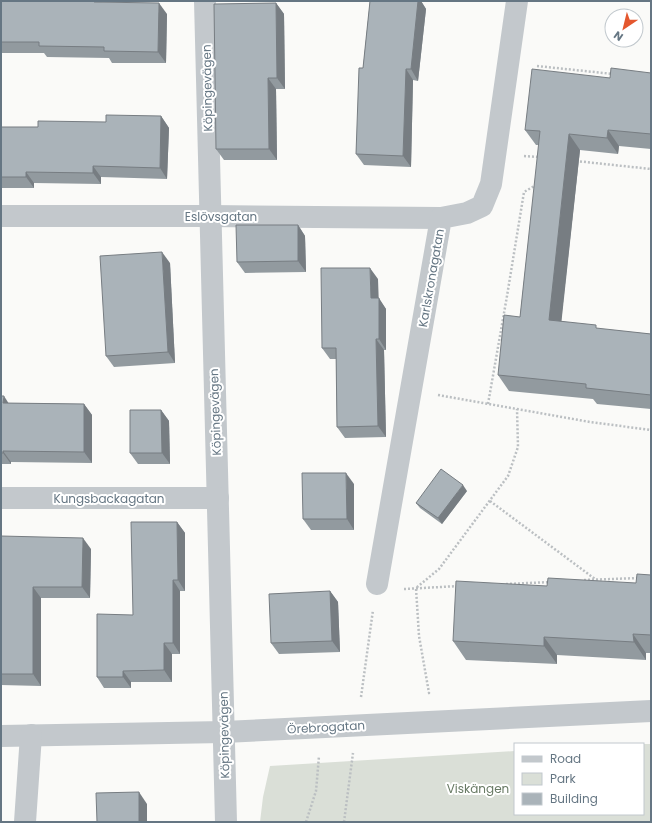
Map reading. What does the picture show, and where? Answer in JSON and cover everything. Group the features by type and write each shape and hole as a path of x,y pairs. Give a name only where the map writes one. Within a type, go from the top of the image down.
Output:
{"street":[{"name":"Köpingevägen","path":"205,1 226,822"},
{"name":"Karlskronagatan","path":"377,584 441,218 467,213 482,206 491,184 517,1"},
{"name":"Eslövsgatan","path":"1,216 441,218"},
{"name":"Kungsbackagatan","path":"1,498 218,498"},
{"name":"Örebrogatan","path":"1,736 224,732 651,710"},
{"path":"25,822 31,735"}],"path":[{"path":"508,63 619,75"},
{"path":"496,152 541,158"},
{"path":"572,161 651,169"},
{"path":"488,404 524,192 534,187 539,182"},
{"path":"411,390 590,422 651,430"},
{"path":"416,588 439,569 508,476 518,447 517,409"},
{"path":"490,501 596,580"},
{"path":"581,581 643,578"},
{"path":"502,584 557,582"},
{"path":"403,589 463,586"},
{"path":"416,588 418,636 429,693 421,694"},
{"path":"361,698 368,697"},
{"path":"306,822 316,791 321,727"}],"green space":[{"name":"Viskängen","path":"644,744 651,744 651,822 260,822 263,797 270,766 514,751 514,815 644,815"}],"building":[{"path":"1,1 159,3 158,52 104,51 104,47 39,46 39,42 1,42"},
{"path":"370,1 418,1 411,69 406,69 403,156 356,154 359,68 363,68"},
{"path":"276,3 277,78 268,78 269,149 216,149 214,4"},
{"path":"611,68 651,73 651,134 608,130 607,138 569,134 549,320 596,325 596,328 651,334 651,395 586,388 586,384 498,375 504,315 520,317 540,131 525,130 532,69 610,78"},
{"path":"106,115 161,116 160,168 93,166 93,173 26,172 26,177 1,177 1,127 38,127 38,121 106,122"},
{"path":"236,225 298,225 298,261 237,262"},
{"path":"162,252 168,352 106,356 100,256"},
{"path":"321,268 370,268 371,298 379,298 379,339 376,339 378,426 337,427 336,348 322,348"},
{"path":"1,396 4,396 3,403 84,404 84,452 3,451 3,453 1,453"},
{"path":"130,410 161,410 162,453 130,453"},
{"path":"441,469 463,485 438,518 416,503"},
{"path":"302,473 346,473 347,519 303,519"},
{"path":"131,522 177,522 178,580 173,580 173,643 164,643 164,670 123,671 123,677 97,677 97,614 133,615"},
{"path":"1,536 83,538 82,587 33,587 33,674 1,674"},
{"path":"637,574 651,575 651,635 633,634 634,642 544,637 544,646 453,641 456,581 547,586 548,578 636,583"},
{"path":"330,591 332,641 271,643 269,594"},
{"path":"139,792 139,822 97,822 96,793"}]}
